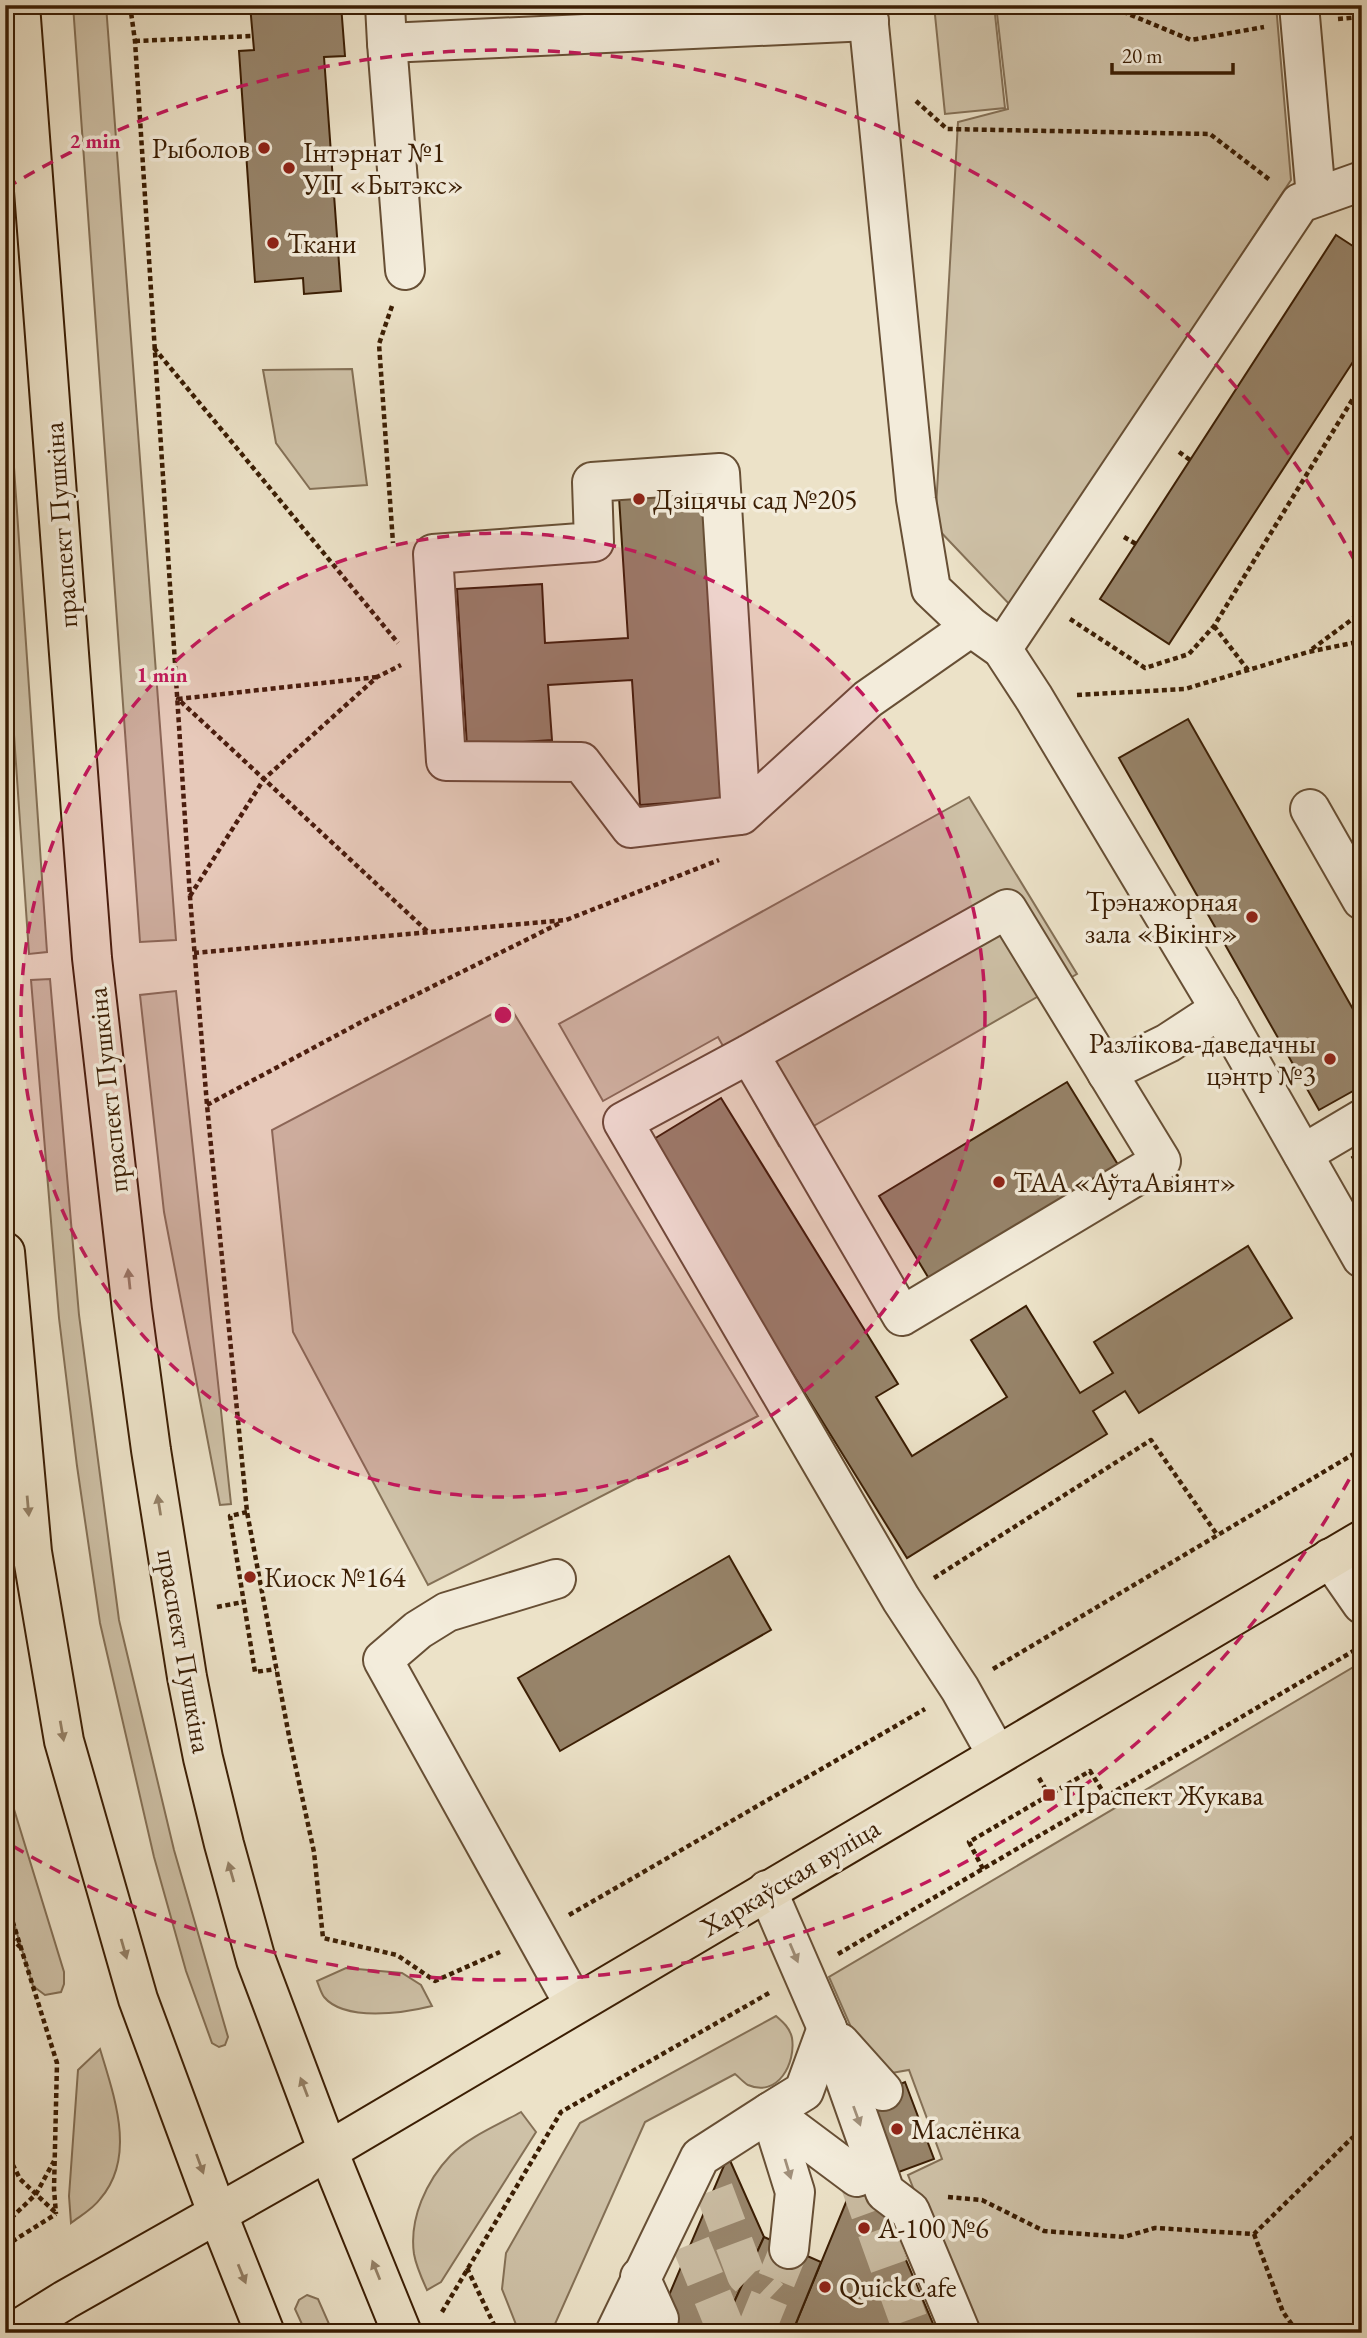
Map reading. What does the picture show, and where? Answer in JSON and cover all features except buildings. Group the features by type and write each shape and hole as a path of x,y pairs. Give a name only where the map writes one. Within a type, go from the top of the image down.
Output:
{"main road":[{"name":"праспект Пушкіна","path":"20,5 92,958 132,1310 151,1450 187,1677 224,1844 256,1960 328,2151"},
{"path":"5,1252 11,1365 32,1552 64,1741 138,1999 265,2333"},
{"name":"Харкаўская вуліца","path":"12,2333 65,2300 328,2151 1346,1549"},
{"path":"328,2151 402,2333"}],"lane":[{"path":"385,5 405,270"},
{"path":"387,43 868,13 916,499 930,589 971,627 1002,649 1034,698 1220,1009 1361,1256"},
{"path":"1300,13 1308,200"},
{"path":"1002,649 1308,200 1362,181"},
{"path":"741,815 720,473 592,482 594,542 433,554 446,761 581,762 631,828 741,815 868,699 971,627"},
{"path":"1310,809 1362,900"},
{"path":"749,1054 902,1316 1161,1161 1007,909 623,1122 901,1599 960,1689 997,1755"},
{"path":"1107,1073 1168,1043 1220,1009"},
{"path":"1303,1154 1362,1119"},
{"path":"1346,1549 1362,1604"},
{"path":"556,1579 447,1612 418,1630 383,1660 574,2004"},
{"path":"767,1890 827,2028 885,2192 910,2211 961,2333"},
{"path":"827,2028 883,2091"},
{"path":"615,2333 676,2205 770,2112 804,2091 827,2028"},
{"path":"770,2112 857,2177"},
{"path":"770,2112 794,2192 789,2249"},
{"path":"676,2205 691,2244"},
{"path":"640,2277 659,2319"}],"path":[{"path":"130,5 135,41 190,897 207,1105 247,1512 314,1852 323,1938 397,1955 435,1981 536,1935 960,1689 1362,1449"},
{"path":"1107,5 1191,40 1300,13 1362,17"},
{"path":"135,41 253,36"},
{"path":"874,63 947,129 1210,134 1308,200"},
{"path":"394,550 379,344 405,270"},
{"path":"154,347 400,646 400,632"},
{"path":"1060,613 1145,668 1189,654 1214,626 1362,384"},
{"path":"1308,652 1362,612"},
{"path":"1214,626 1248,670"},
{"path":"1034,698 1185,688 1308,652 1362,641"},
{"path":"190,897 264,779 377,677 412,660"},
{"path":"178,699 377,677"},
{"path":"178,699 429,933"},
{"path":"207,1105 365,1020 566,920"},
{"path":"901,1599 1151,1440 1218,1536"},
{"path":"247,1512 230,1516 255,1672 276,1669"},
{"path":"442,2312 561,2112 803,1974 1362,1646"},
{"path":"983,1869 969,1842 1090,1771 1105,1795"},
{"path":"5,1897 57,2063 54,2189 56,2214"},
{"path":"5,1932 22,1948"},
{"path":"946,2197 982,2200 1044,2231 1124,2237 1154,2228 1254,2234 1352,2138 1362,2136"},
{"path":"5,2148 20,2179 56,2214"},
{"path":"5,2224 36,2194 56,2157"},
{"path":"5,2246 56,2214"},
{"path":"1254,2234 1283,2312 1298,2333"},
{"path":"467,2268 498,2333"}],"shaded area":[{"path":"73,5 106,5 176,940 140,942"},
{"path":"934,5 994,5 1005,108 945,114"},
{"path":"996,5 1276,5 1291,180 1011,606 935,526 958,122 1008,109"},
{"path":"5,335 47,952 29,954 5,603"},
{"path":"352,369 367,485 310,489 276,443 263,370"},
{"path":"969,797 1077,974 779,1146 718,1037 603,1101 559,1024"},
{"path":"50,979 79,1315 119,1620 174,1850 228,2037 225,2045 219,2047 212,2043 186,1971 154,1857 100,1623 59,1318 31,980"},
{"path":"176,991 231,1504 220,1505 164,1212 140,995"},
{"path":"509,1005 758,1416 428,1585 293,1332 272,1130"},
{"path":"1362,1662 1362,2333 971,2333 908,2175 942,2159 909,2070 886,2074 865,2059 829,1977"},
{"path":"5,1780 64,1972 61,1992 45,1995 33,1986 5,1894"},
{"path":"346,1968 402,1973 421,1985 432,2006 391,2013 360,2013 334,2005 324,1997 317,1981"},
{"path":"776,2016 788,2028 792,2038 791,2058 783,2076 768,2087 759,2088 748,2085 735,2074 645,2122 551,2333 519,2332 502,2289 506,2253 580,2123"},
{"path":"100,2049 116,2106 120,2145 118,2164 100,2199 71,2223 69,2196 78,2070"},
{"path":"521,2112 536,2132 441,2282 427,2290 416,2263 413,2241 417,2214 427,2189 442,2165 459,2148 475,2136"},
{"path":"307,2295 318,2299 333,2333 306,2333 295,2309 299,2300"}],"tunnel":[{"path":"857,2177 913,2333"},
{"path":"714,2190 746,2275 770,2298"},
{"path":"691,2244 724,2325 730,2333"},
{"path":"755,2333 789,2249"}],"place":[{"name":"Рыболов","path":"264,148"},
{"name":"Інтэрнат №1 УП «Бытэкс»","path":"289,168"},
{"name":"Ткани","path":"273,243"},
{"name":"Дзіцячы сад №205","path":"639,499"},
{"name":"Трэнажорная зала «Вікінг»","path":"1252,917"},
{"name":"Разлікова-даведачны цэнтр №3","path":"1330,1059"},
{"name":"ТАА «АўтаАвіянт»","path":"999,1182"},
{"name":"Киоск №164","path":"250,1577"},
{"name":"Праспект Жукава","path":"1049,1795"},
{"name":"Маслёнка","path":"897,2129"},
{"name":"А-100 №6","path":"864,2228"},
{"name":"QuickCafe","path":"825,2287"}]}
